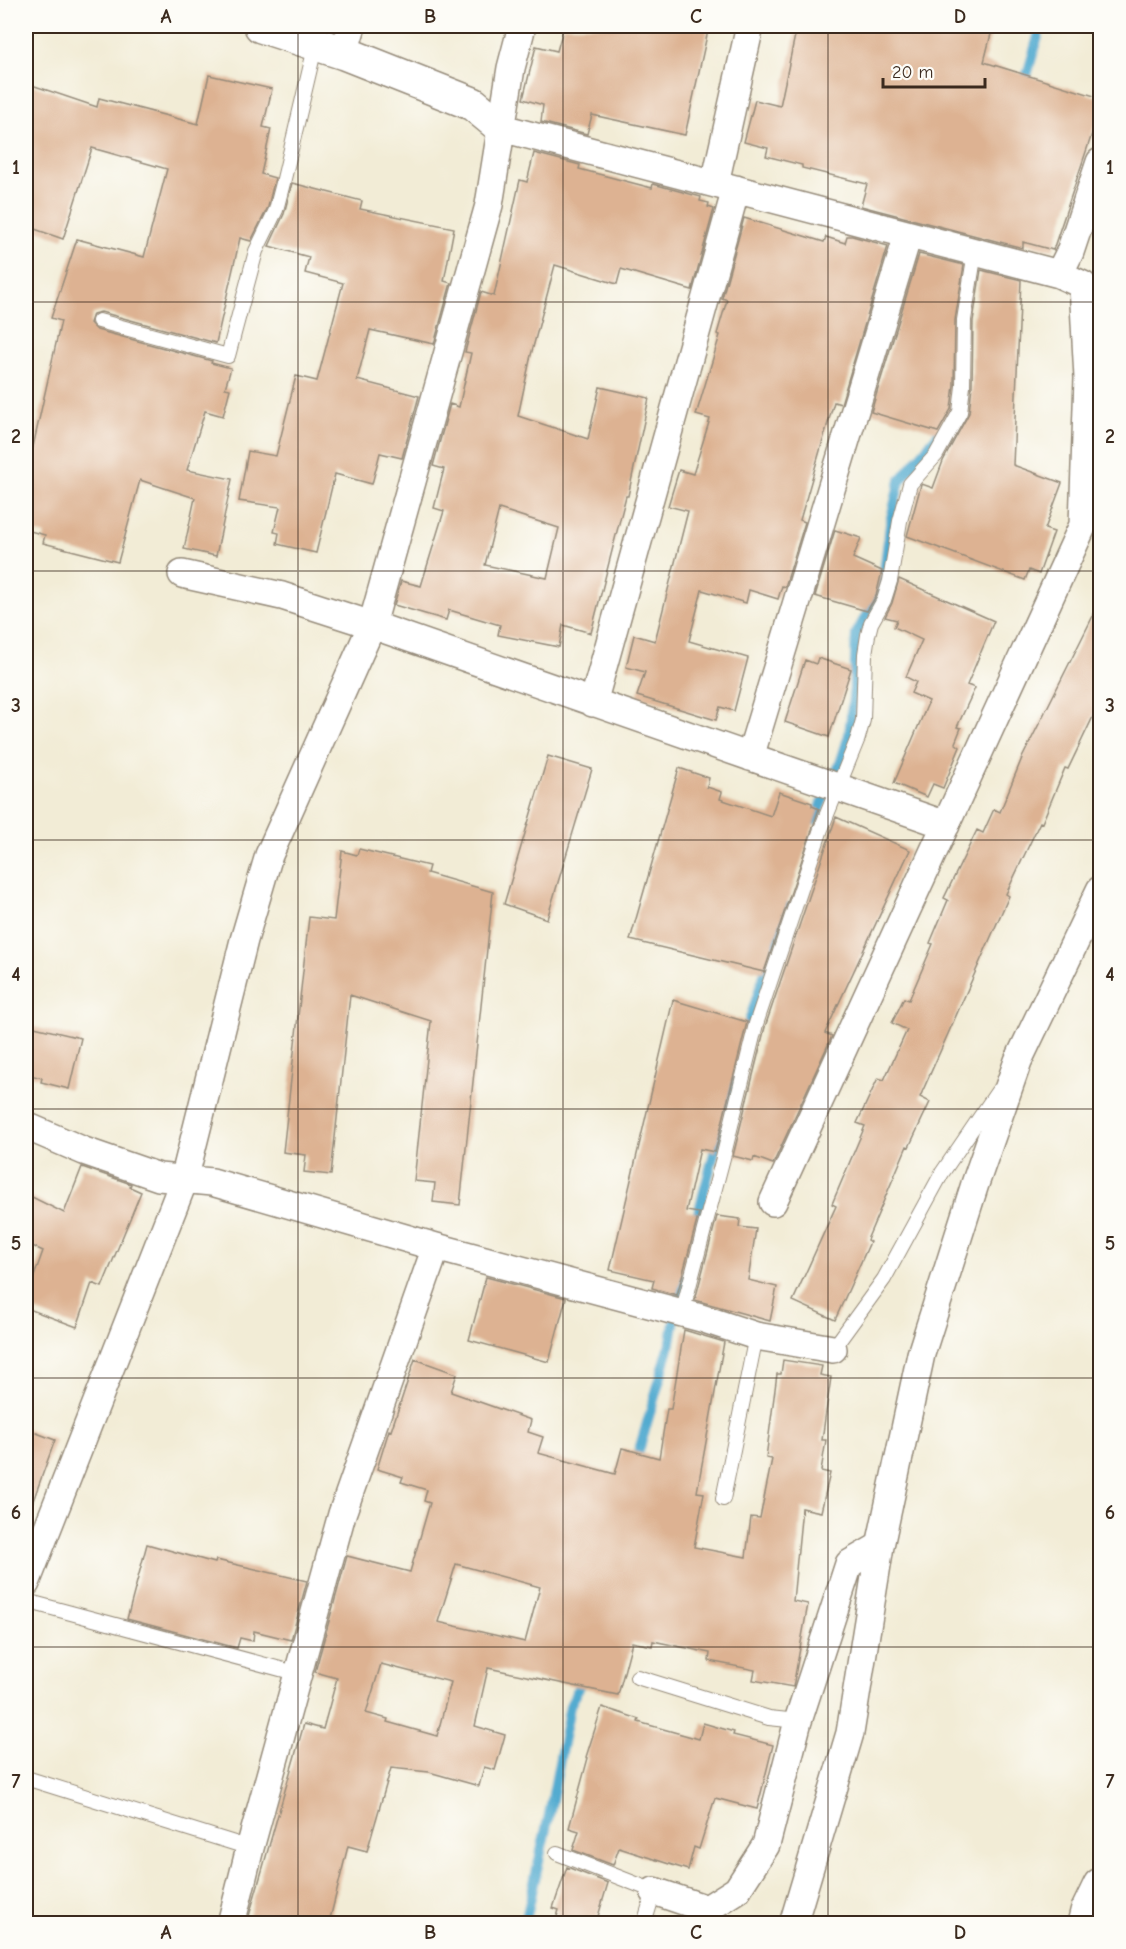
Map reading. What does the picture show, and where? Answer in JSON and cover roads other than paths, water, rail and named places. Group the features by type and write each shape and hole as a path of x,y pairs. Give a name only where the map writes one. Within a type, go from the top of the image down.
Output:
{"street":[{"path":"261,26 337,40 473,104 502,128 975,252 1081,283"},
{"path":"26,1583 184,1180 244,940 269,855 372,625 489,205 511,68 522,26"},
{"path":"593,703 726,186 750,26"},
{"path":"773,1202 1083,525 1088,378 1081,283 1071,252 1101,162"},
{"path":"750,757 908,235"},
{"path":"182,574 282,596 372,625 946,825"},
{"path":"793,1923 850,1733 880,1545 921,1354 975,1184 1018,1061 1101,890"},
{"path":"26,1126 84,1151 159,1177 212,1182 436,1247 682,1313 756,1336 833,1349"},
{"path":"231,1923 342,1514 436,1247"},
{"path":"654,1891 707,1909 736,1890 766,1845 798,1721 849,1564 880,1545"},
{"path":"1084,1923 1101,1885"}],"lane":[{"path":"99,321 228,356 256,251 276,210 283,183 337,40"},
{"path":"682,1313 756,1024 799,892 863,720 865,654 868,635 890,581 900,521 910,484 936,455 960,412 964,372 963,320 975,252"},
{"path":"833,1349 884,1279 942,1173 1018,1061"},
{"path":"723,1499 756,1336"},
{"path":"26,1601 299,1674"},
{"path":"637,1677 769,1718 798,1721"},
{"path":"26,1778 250,1848"},
{"path":"557,1853 654,1891 644,1923"}],"waterway":[{"path":"1023,89 1041,26"},
{"path":"814,820 840,764 849,735 854,689 856,634 873,603 884,573 891,518 900,481 939,433 949,410 956,375 955,321 959,295"},
{"path":"635,1464 671,1341 683,1271 748,1025 786,907"},
{"path":"525,1924 570,1706 584,1675"}]}
